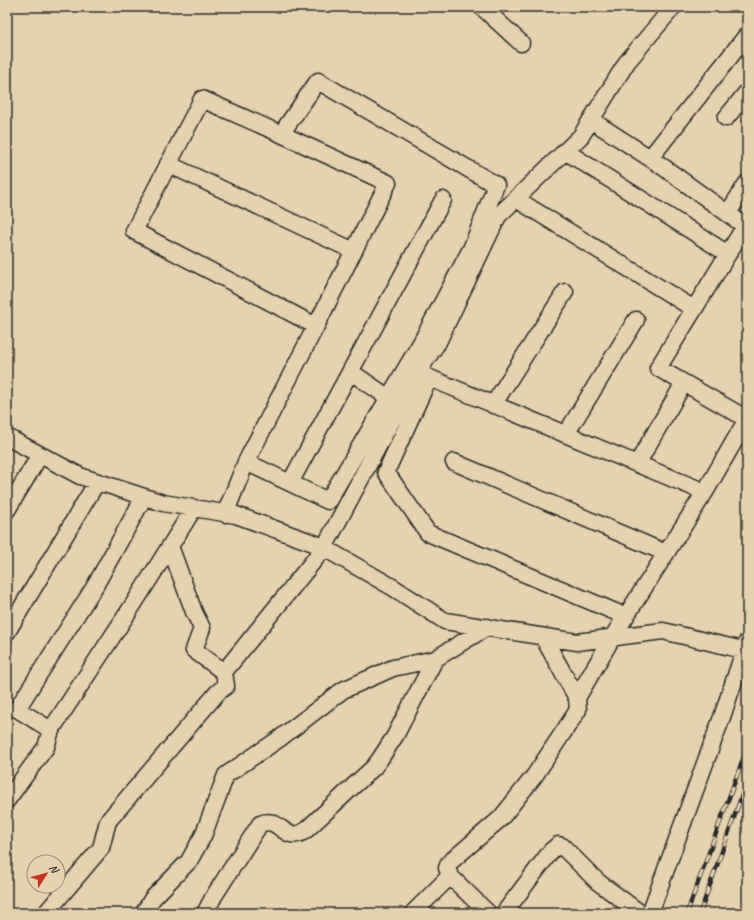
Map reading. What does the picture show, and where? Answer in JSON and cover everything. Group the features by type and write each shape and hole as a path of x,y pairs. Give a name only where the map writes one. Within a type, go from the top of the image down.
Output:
{"street":[{"path":"482,7 521,43"},
{"path":"625,616 428,533 386,472 423,375 498,216 581,136 627,62 673,7"},
{"path":"650,158 747,35"},
{"path":"246,462 328,501 422,341 472,247 496,185 318,81 280,134"},
{"path":"726,118 747,92"},
{"path":"225,514 246,462 316,326 388,183 202,99 134,231 316,326"},
{"path":"577,698 625,616 705,492 747,419 658,368 745,226 650,158 591,120"},
{"path":"565,150 728,254"},
{"path":"168,164 354,251"},
{"path":"728,213 747,183"},
{"path":"516,199 694,309"},
{"path":"290,483 443,200"},
{"path":"493,405 565,292"},
{"path":"566,434 636,320"},
{"path":"350,372 389,398"},
{"path":"423,375 705,492"},
{"path":"224,672 324,548 423,375"},
{"path":"637,464 684,383"},
{"path":"7,437 80,476 97,482 163,503 236,515 319,545 394,588 445,620 577,642 664,631 746,648 650,913"},
{"path":"7,510 40,455"},
{"path":"454,462 666,553"},
{"path":"7,632 97,482"},
{"path":"51,730 17,709 95,586 144,497"},
{"path":"7,800 46,747 51,730 133,605 194,508"},
{"path":"46,913 101,848 108,821 218,692 226,686 224,672 194,650 202,628 194,612 170,546"},
{"path":"144,913 152,900 189,861 202,836 226,775 279,739 343,690 393,668 435,659 486,627"},
{"path":"488,913 450,876 447,868 452,860 501,818 535,775 578,710 577,698 543,637"},
{"path":"205,913 214,896 260,824 267,821 273,822 290,834 298,835 305,831 374,767 395,736 435,659"},
{"path":"504,913 550,851 558,845 562,846 607,889 640,913"},
{"path":"413,913 450,876"}],"railway":[{"path":"687,913 747,748"},
{"path":"700,913 747,781"}]}
